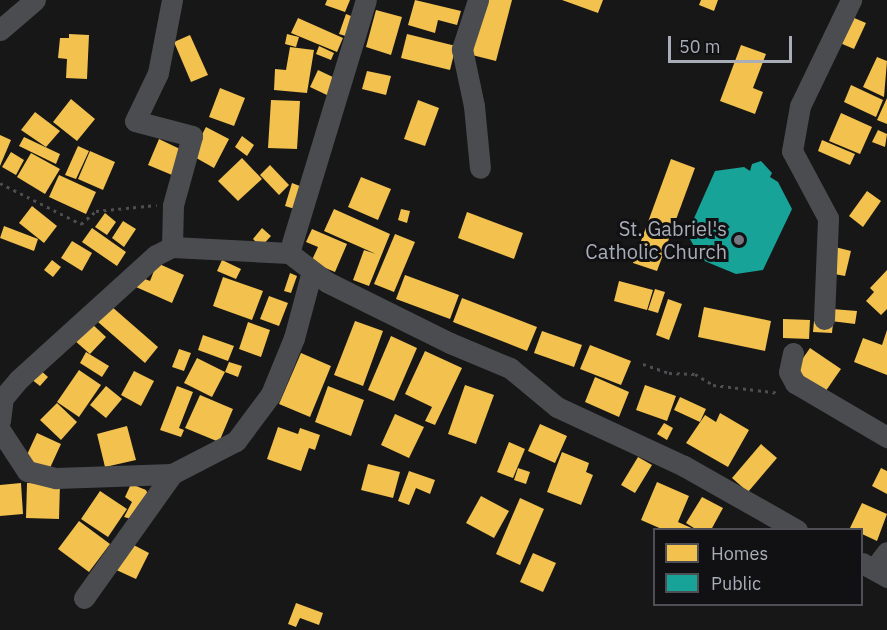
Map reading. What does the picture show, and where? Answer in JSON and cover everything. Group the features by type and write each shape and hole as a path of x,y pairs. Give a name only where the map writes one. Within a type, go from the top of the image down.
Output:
{"street":[{"path":"0,30 35,0"},
{"path":"172,0 158,73 135,121 192,136 173,205 172,248"},
{"path":"289,253 366,0"},
{"path":"478,0 462,49 474,106 480,168"},
{"path":"824,319 828,218 792,151 800,106 850,0"},
{"path":"0,421 1,397 156,255 172,248 289,253 327,282 450,343 510,368 557,407 684,466 793,528"},
{"path":"0,430 27,471 56,478 172,474 236,441 271,394 294,338 312,271"},
{"path":"793,353 789,372 795,383 887,437"},
{"path":"84,598 172,474"}],"path":[{"path":"0,183 81,224 96,211 173,205"},
{"path":"643,364 669,373 695,374 713,385 781,393 812,392"}],"building: Homes":[{"path":"327,0 350,0 345,12 325,5"},
{"path":"415,0 461,11 457,25 438,20 435,33 408,25"},
{"path":"483,0 512,0 496,61 468,54"},
{"path":"562,0 603,0 598,13"},
{"path":"701,0 718,0 714,11 699,5"},
{"path":"376,10 402,17 391,55 366,47"},
{"path":"346,14 356,18 349,37 339,34"},
{"path":"852,17 866,23 854,49 840,43"},
{"path":"298,18 343,38 337,52 291,33"},
{"path":"69,34 89,35 87,79 66,78 67,59 58,58 60,38 69,38"},
{"path":"287,34 299,37 296,47 285,44"},
{"path":"407,34 456,46 450,70 401,58"},
{"path":"190,35 208,75 191,82 174,42"},
{"path":"741,45 766,54 753,88 763,92 755,114 720,101"},
{"path":"319,46 334,53 331,60 316,54"},
{"path":"290,47 314,50 307,93 274,90 275,69 286,70"},
{"path":"877,57 887,61 884,97 863,87"},
{"path":"318,70 337,79 329,96 310,87"},
{"path":"367,71 391,76 386,95 362,89"},
{"path":"851,85 883,100 876,117 844,102"},
{"path":"220,88 245,98 234,126 209,117"},
{"path":"887,98 887,124 877,120"},
{"path":"71,99 95,119 77,141 53,122"},
{"path":"271,100 300,101 297,149 268,148"},
{"path":"418,100 439,108 425,146 404,139"},
{"path":"35,112 60,131 46,147 21,130"},
{"path":"841,113 872,127 860,154 829,141"},
{"path":"206,127 229,139 214,168 191,155"},
{"path":"878,130 887,134 885,147 872,142"},
{"path":"0,135 11,140 0,166"},
{"path":"242,136 254,145 247,156 235,147"},
{"path":"24,137 60,154 56,164 19,146"},
{"path":"159,139 182,150 172,175 148,165"},
{"path":"822,140 855,154 850,165 818,151"},
{"path":"78,146 89,151 76,179 65,175"},
{"path":"90,151 115,162 103,190 78,179"},
{"path":"11,152 24,160 16,175 2,167"},
{"path":"31,153 60,169 45,194 17,177"},
{"path":"242,158 262,179 238,201 218,181"},
{"path":"671,159 695,168 657,271 633,263"},
{"path":"270,165 289,185 279,195 260,175"},
{"path":"59,175 96,192 86,214 49,197"},
{"path":"361,177 391,189 378,220 348,207"},
{"path":"292,183 305,188 298,210 285,206"},
{"path":"867,191 881,201 863,227 849,216"},
{"path":"32,206 57,226 44,243 19,223"},
{"path":"334,209 390,234 369,286 353,280 364,250 376,254 324,231"},
{"path":"401,209 410,211 407,223 398,220"},
{"path":"467,212 523,233 514,259 458,238"},
{"path":"105,213 116,222 107,235 95,227"},
{"path":"123,221 136,229 124,247 112,238"},
{"path":"4,226 38,239 34,251 0,238"},
{"path":"92,228 126,252 117,266 82,242"},
{"path":"262,228 271,236 261,247 253,239"},
{"path":"312,229 347,244 335,272 311,262 318,247 306,242"},
{"path":"395,234 415,242 394,292 374,284"},
{"path":"72,241 92,253 82,271 61,258"},
{"path":"835,247 851,251 845,276 829,273"},
{"path":"52,260 61,267 53,277 44,270"},
{"path":"222,260 241,269 236,279 217,271"},
{"path":"157,263 184,275 172,303 136,287 140,277 150,281"},
{"path":"887,270 887,309 881,315 866,301 874,292 870,288"},
{"path":"290,273 297,276 291,293 284,291"},
{"path":"405,275 459,295 450,319 396,299"},
{"path":"223,277 263,291 252,320 213,306"},
{"path":"619,281 653,290 647,310 614,301"},
{"path":"655,289 665,292 658,313 648,310"},
{"path":"269,296 288,303 279,326 260,319"},
{"path":"462,298 537,327 527,351 453,322"},
{"path":"668,299 682,304 669,340 656,335"},
{"path":"111,306 158,347 145,363 98,322"},
{"path":"704,307 771,321 765,351 698,337"},
{"path":"832,309 857,311 855,324 831,321"},
{"path":"783,319 810,320 809,339 783,338"},
{"path":"355,321 383,331 363,386 334,375"},
{"path":"814,321 833,323 832,333 813,332"},
{"path":"90,322 106,337 90,354 74,340"},
{"path":"248,322 270,330 261,357 239,349"},
{"path":"887,330 887,375 854,362 863,338 882,345"},
{"path":"542,331 582,345 574,367 534,353"},
{"path":"203,335 234,346 228,361 198,350"},
{"path":"391,336 417,348 394,401 368,390"},
{"path":"590,345 631,361 621,385 580,369"},
{"path":"810,348 841,369 823,395 792,374"},
{"path":"179,349 191,353 184,371 172,367"},
{"path":"425,351 462,368 435,425 425,421 432,407 405,394"},
{"path":"86,352 109,366 102,377 80,363"},
{"path":"301,353 331,366 310,417 279,404"},
{"path":"197,358 225,372 212,397 184,383"},
{"path":"229,362 242,366 238,377 225,372"},
{"path":"39,369 48,377 40,386 31,379"},
{"path":"79,370 101,385 79,417 57,402"},
{"path":"134,371 154,381 141,406 121,395"},
{"path":"595,377 629,392 619,417 585,402"},
{"path":"465,385 494,395 476,444 448,434"},
{"path":"645,385 676,396 667,421 636,410"},
{"path":"106,386 122,399 106,418 90,405"},
{"path":"177,386 193,392 179,428 184,430 181,437 160,430"},
{"path":"328,386 364,400 351,436 315,422"},
{"path":"200,395 233,409 219,442 185,428"},
{"path":"680,397 706,409 700,422 674,410"},
{"path":"57,403 77,422 61,440 40,420"},
{"path":"720,413 749,430 728,467 686,443 705,415 716,422"},
{"path":"395,414 424,427 409,458 381,445"},
{"path":"664,423 673,428 667,440 657,434"},
{"path":"540,424 567,436 555,463 528,451"},
{"path":"127,426 136,460 105,467 97,434"},
{"path":"278,427 298,434 300,428 320,435 315,450 309,448 301,471 267,459"},
{"path":"37,433 61,444 49,470 25,459"},
{"path":"509,442 525,449 513,478 497,472"},
{"path":"761,444 777,458 748,492 732,478"},
{"path":"562,452 589,463 586,472 593,475 581,505 547,492"},
{"path":"638,457 652,465 635,493 621,485"},
{"path":"368,464 400,472 393,498 361,490"},
{"path":"518,468 530,472 526,484 514,480"},
{"path":"881,468 887,471 887,494 872,486"},
{"path":"409,471 435,480 430,494 416,488 409,505 398,501"},
{"path":"657,482 689,496 678,522 692,528 659,528 641,520"},
{"path":"21,483 23,514 0,516 0,485"},
{"path":"27,483 60,484 59,519 26,518"},
{"path":"131,484 146,490 149,497 131,519 124,517 132,502 125,497"},
{"path":"100,491 127,509 108,537 81,519"},
{"path":"481,496 509,511 494,538 466,523"},
{"path":"702,497 723,508 712,528 694,528 686,523"},
{"path":"520,498 544,509 520,565 496,554"},
{"path":"862,503 887,514 877,541 863,534 863,528 850,528"},
{"path":"79,521 110,544 89,572 58,549"},
{"path":"126,541 149,553 136,579 112,568"},
{"path":"533,553 556,563 543,592 520,582"},
{"path":"296,603 323,613 319,625 300,618 296,627 288,624"}],"building: Public":[{"path":"761,161 772,173 770,177 778,182 792,209 763,270 736,274 702,260 687,234 715,171 744,167 750,171 752,164"}],"place":[{"name":"St. Gabriel's Catholic Church","path":"739,240"}]}
